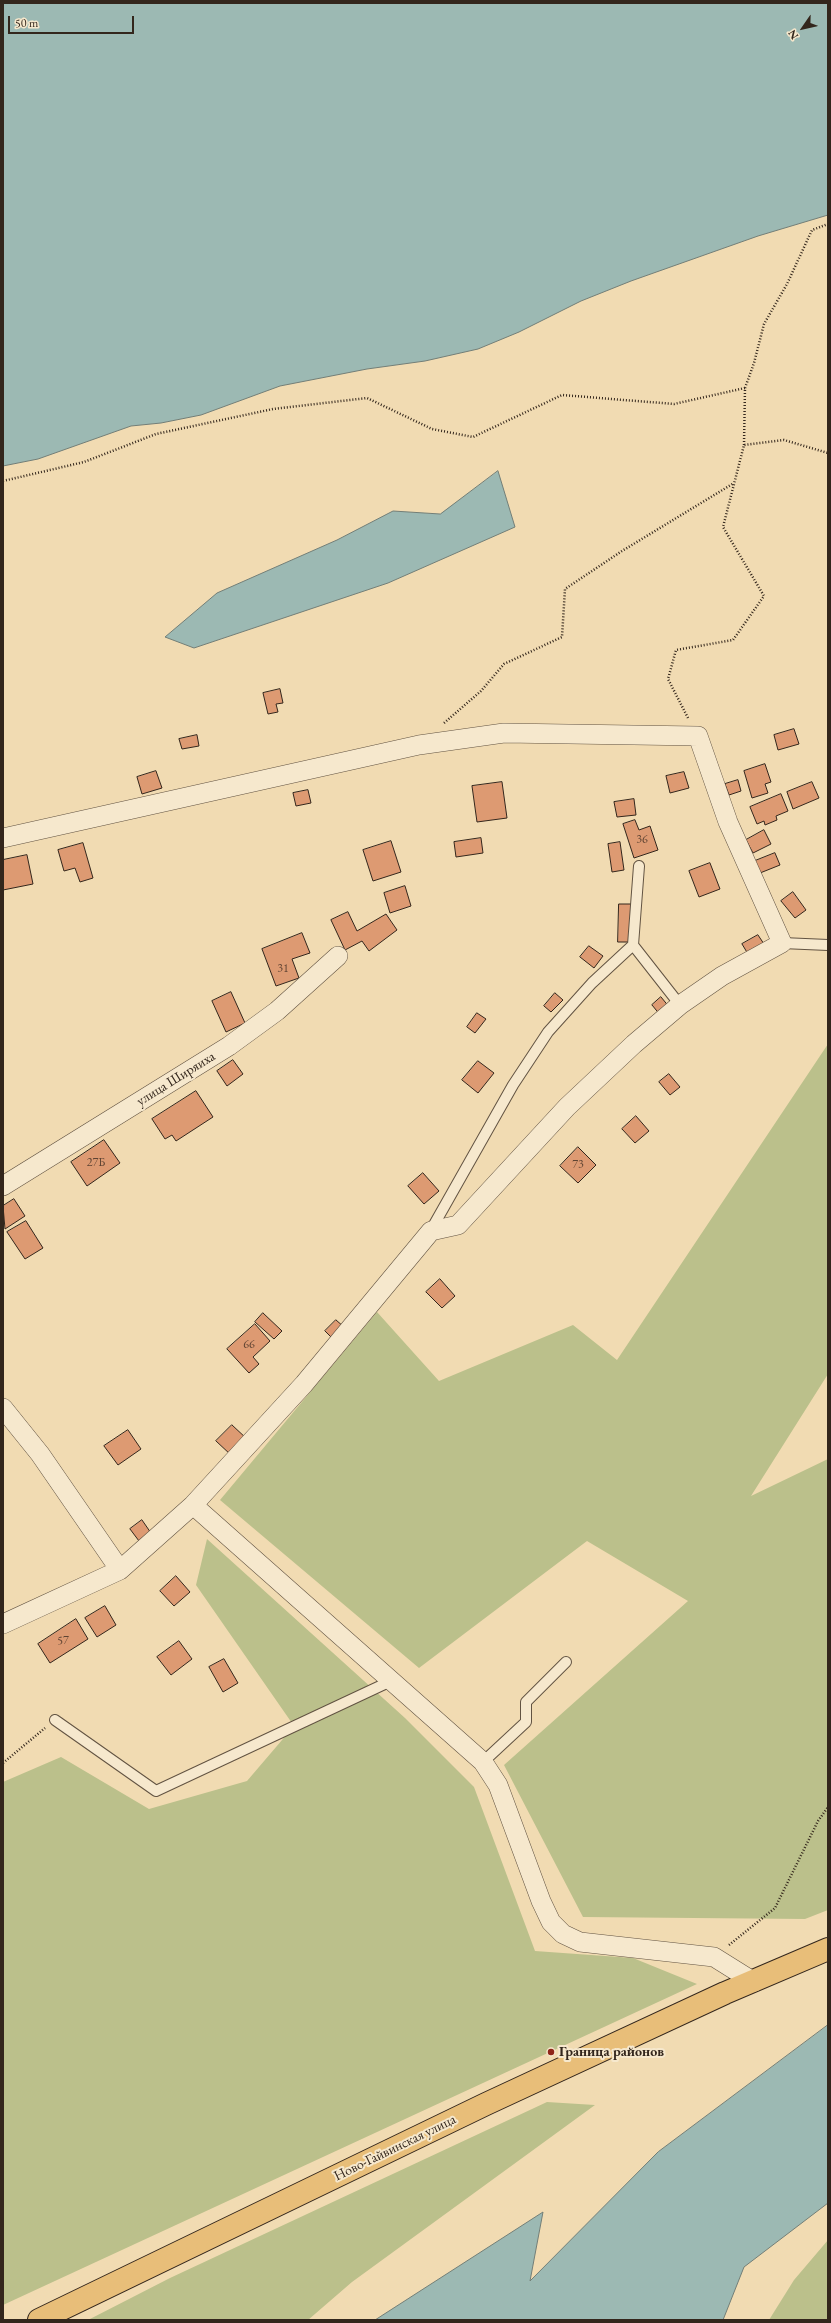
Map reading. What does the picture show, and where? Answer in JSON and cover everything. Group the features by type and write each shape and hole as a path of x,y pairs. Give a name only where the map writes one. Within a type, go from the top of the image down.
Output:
{"main road":[{"name":"Ново-Гайвинская улица","path":"39,2320 486,2104 725,1993 754,1982 828,1949"}],"street":[{"path":"3,838 419,744 504,733 698,736 728,822 782,943 722,976 680,1005 634,1044 568,1107 458,1225 431,1231 304,1384 193,1505 120,1570 3,1624"},
{"name":"улица Ширяиха","path":"3,1186 229,1046 277,1011 338,956"},
{"path":"3,1408 40,1454 120,1570"},
{"path":"193,1505 483,1762 498,1785 541,1901 551,1922 563,1934 580,1942 714,1957 754,1982"}],"lane":[{"path":"639,866 633,945 680,1005"},
{"path":"782,943 828,945"},
{"path":"431,1231 513,1085 548,1032 592,983 633,945"},
{"path":"483,1762 526,1722 526,1702 566,1662"},
{"path":"54,1720 156,1791 391,1680"}],"path":[{"path":"698,736 668,679 676,650 733,640 764,596 723,527 744,445 745,388 754,363 764,324 787,284 812,230 828,224"},
{"path":"3,481 84,462 156,434 273,409 367,398 432,429 474,437 562,395 674,404 745,388"},
{"path":"744,445 784,440 828,453"},
{"path":"442,725 481,691 504,664 562,637 565,589 622,551 734,483"},
{"path":"3,1764 54,1720"},
{"path":"714,1957 775,1908 818,1821 828,1807"}],"green space":[{"path":"828,1044 828,1374 751,1496 828,1459 828,1910 805,1919 583,1917 504,1765 688,1601 587,1541 419,1668 220,1500 377,1312 439,1381 573,1325 617,1360"},
{"path":"207,1539 405,1718 474,1787 535,1951 633,1958 697,1984 3,2305 3,1782 61,1757 149,1809 247,1781 294,1726 196,1585"},
{"path":"547,2102 595,2105 352,2282 308,2320 88,2320 170,2278"},
{"path":"828,2240 828,2320 769,2320 794,2280"}],"water":[{"path":"3,3 828,3 828,215 758,236 631,281 581,301 519,332 478,349 425,361 367,369 280,386 201,415 161,423 131,426 38,459 3,466"},
{"path":"498,471 515,527 388,583 194,648 165,637 217,593 337,540 393,511 440,514"},
{"path":"828,2025 828,2203 744,2267 723,2320 375,2320 543,2212 530,2281 658,2152"}],"building":[{"path":"280,689 283,703 276,704 278,712 268,714 263,693"},
{"path":"794,729 799,744 778,750 774,735"},
{"path":"197,735 199,746 182,749 179,739"},
{"path":"765,764 771,782 765,784 768,793 752,798 744,771"},
{"path":"156,771 162,788 142,794 137,777"},
{"path":"684,772 689,788 670,793 666,776"},
{"path":"738,780 741,791 729,795 725,784"},
{"path":"502,782 507,818 477,822 472,786"},
{"path":"812,782 819,798 793,809 787,792"},
{"path":"308,790 311,803 296,806 293,793"},
{"path":"781,794 788,811 776,816 777,820 765,825 764,821 757,824 750,807"},
{"path":"634,799 636,815 617,817 614,802"},
{"path":"635,820 639,830 650,826 658,850 634,858 623,824"},
{"path":"764,830 771,844 753,853 746,840"},
{"path":"481,838 483,853 456,857 454,842"},
{"path":"391,841 401,872 373,881 363,850"},
{"path":"620,842 624,870 612,872 608,844"},
{"path":"83,843 93,878 80,882 75,868 64,871 58,850"},
{"path":"775,853 780,865 760,873 755,861"},
{"path":"27,855 33,884 3,890 3,860"},
{"path":"710,863 720,889 699,897 689,871"},
{"path":"405,886 411,906 390,913 384,893"},
{"path":"793,892 806,910 795,918 781,901"},
{"path":"619,904 631,904 630,942 618,942"},
{"path":"348,912 357,931 386,914 397,930 369,951 362,941 345,950 331,920"},
{"path":"302,933 310,953 292,959 299,978 276,986 262,949"},
{"path":"758,935 764,944 748,954 742,944"},
{"path":"589,946 603,956 594,968 580,957"},
{"path":"231,992 245,1023 226,1032 212,1001"},
{"path":"555,993 563,1000 551,1012 544,1006"},
{"path":"661,997 670,1008 661,1016 652,1005"},
{"path":"477,1013 486,1019 475,1033 467,1027"},
{"path":"233,1060 243,1074 227,1086 217,1071"},
{"path":"478,1061 494,1073 478,1093 462,1080"},
{"path":"669,1074 680,1087 670,1095 659,1082"},
{"path":"196,1091 213,1117 176,1141 172,1135 165,1139 152,1119"},
{"path":"636,1116 649,1131 635,1143 622,1129"},
{"path":"104,1140 120,1163 87,1186 71,1162"},
{"path":"578,1147 596,1165 578,1183 560,1166"},
{"path":"423,1173 439,1191 424,1204 408,1186"},
{"path":"14,1199 25,1216 5,1229 3,1206"},
{"path":"26,1221 43,1248 25,1259 7,1232"},
{"path":"440,1279 455,1296 442,1308 426,1292"},
{"path":"263,1313 282,1331 274,1339 255,1322"},
{"path":"336,1320 344,1327 332,1338 325,1331"},
{"path":"255,1324 270,1341 253,1357 259,1364 249,1373 227,1349"},
{"path":"232,1425 247,1439 231,1455 216,1441"},
{"path":"128,1430 141,1449 118,1465 104,1446"},
{"path":"142,1520 151,1533 139,1541 130,1529"},
{"path":"176,1576 190,1592 174,1606 160,1591"},
{"path":"105,1606 116,1625 97,1637 85,1618"},
{"path":"76,1619 88,1639 50,1663 38,1644"},
{"path":"179,1641 192,1659 171,1675 157,1657"},
{"path":"224,1659 238,1683 223,1692 209,1667"}],"place":[{"name":"Граница районов","path":"551,2052"}]}
